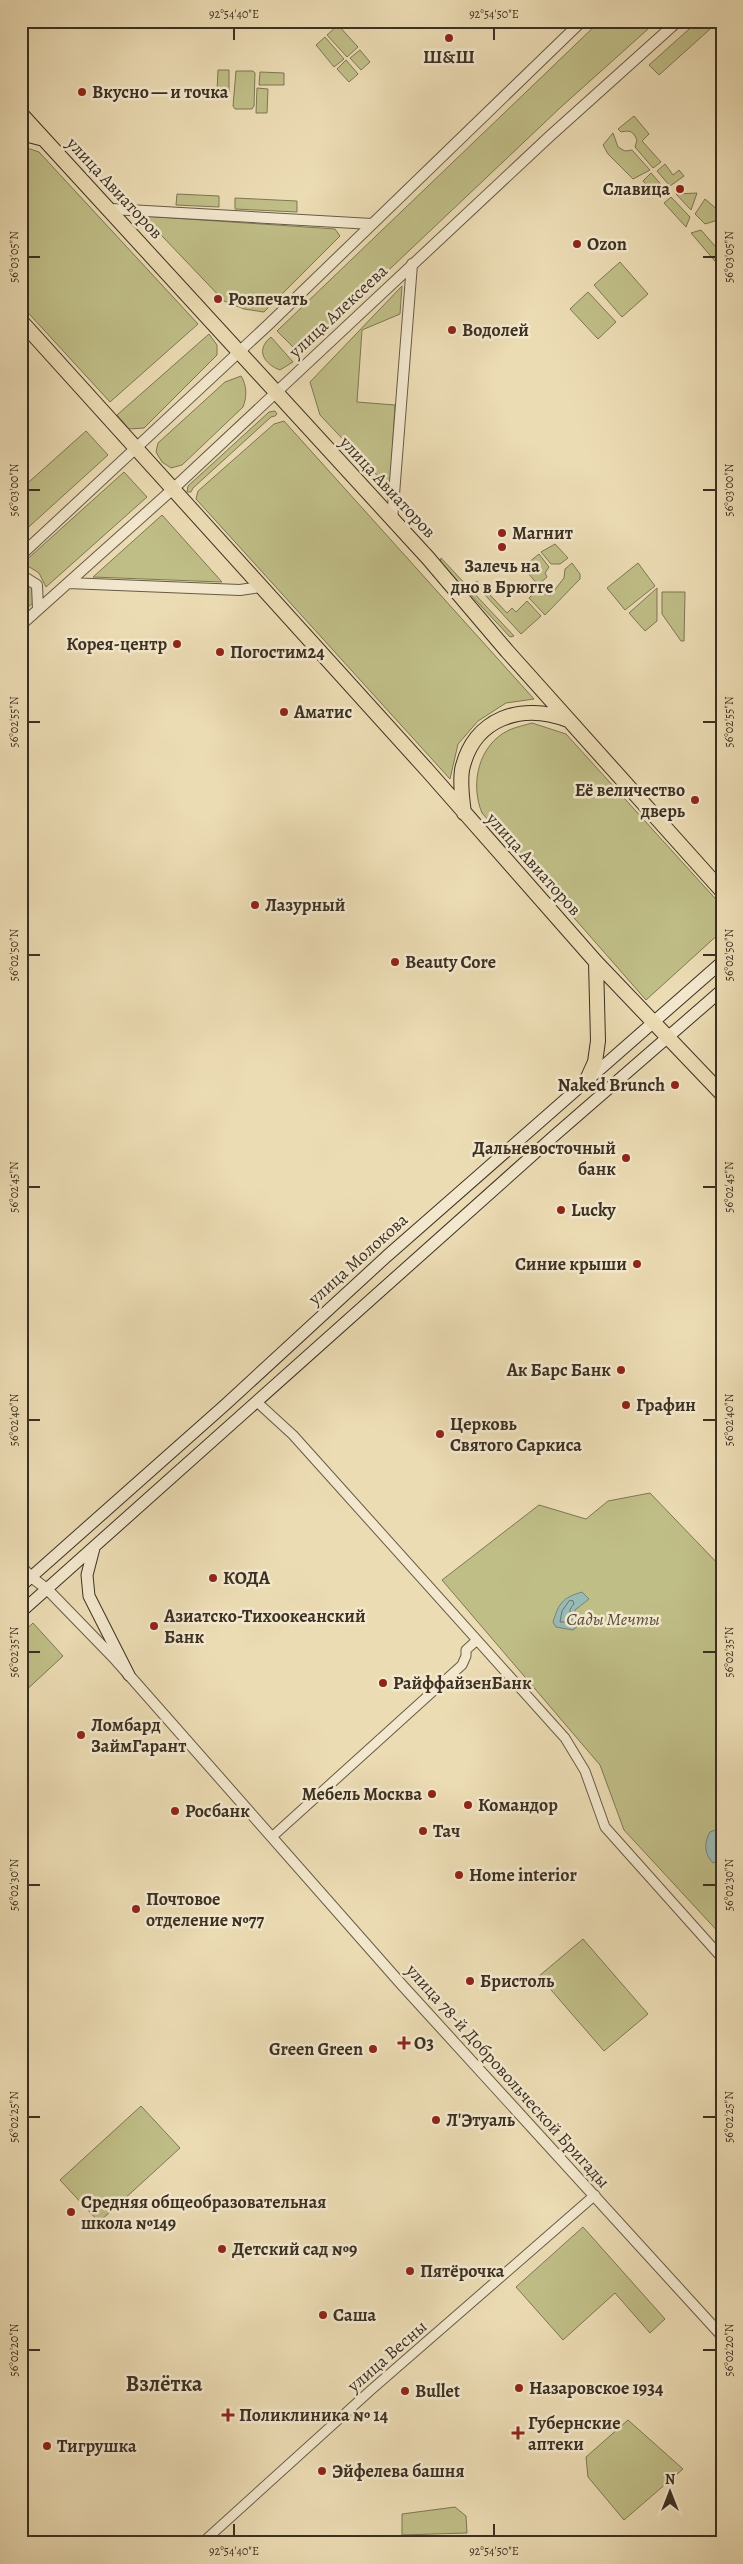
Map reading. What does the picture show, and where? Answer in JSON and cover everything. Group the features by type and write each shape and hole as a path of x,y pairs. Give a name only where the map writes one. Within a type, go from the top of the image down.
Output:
{"main road":[{"name":"улица Авиаторов","path":"21,114 111,209 392,520 722,891"},
{"path":"21,133 44,139"},
{"name":"улица Авиаторов","path":"21,321 137,447 260,587 428,771 596,962 722,1094"},
{"path":"464,814 462,770 472,744 488,727 508,715 532,712 553,714 568,720"},
{"path":"585,1084 595,1062 598,1041 596,962"},
{"name":"улица Молокова","path":"21,1586 225,1405 387,1256 722,962"},
{"path":"21,1612 554,1136 722,990"},
{"path":"94,1548 87,1575 88,1596 129,1675"}],"street":[{"path":"21,555 239,352 582,21"},
{"name":"улица Алексеева","path":"21,625 174,488 412,264 678,21"},
{"path":"111,209 372,224"},
{"path":"392,520 402,420 412,264"},
{"path":"21,575 37,585 38,609"},
{"path":"68,583 240,590 260,587"},
{"path":"257,1402 293,1435 565,1738 585,1771 605,1827 722,1958"},
{"name":"улица 78-й Добровольческой Бригады","path":"21,1566 31,1577 48,1589 129,1675 273,1836 402,1985 722,2336"},
{"path":"273,1836 462,1665 466,1656 466,1650 477,1640"},
{"name":"улица Весны","path":"202,2543 371,2390 595,2195"}],"green space":[{"path":"600,21 657,21 561,107 300,354 277,331"},
{"path":"698,21 719,21 659,75 649,65"},
{"path":"338,25 358,47 347,57 327,35"},
{"path":"325,37 344,59 334,67 316,45"},
{"path":"360,50 370,62 361,70 350,58"},
{"path":"346,60 358,74 349,82 337,69"},
{"path":"218,70 229,70 229,92 217,92"},
{"path":"236,71 253,71 255,73 254,106 252,109 235,109 233,106"},
{"path":"260,72 284,73 284,85 259,85"},
{"path":"257,88 268,89 267,113 256,113"},
{"path":"634,116 649,134 642,141 661,162 653,168 635,147 637,140 633,133 629,131 621,132 618,129"},
{"path":"613,133 618,147 625,151 632,150 650,170 633,179 608,154 603,145"},
{"path":"21,146 39,152 198,324 110,402 21,305"},
{"path":"665,164 673,175 679,170 684,176 670,186 657,171"},
{"path":"651,173 666,190 657,197 643,181"},
{"path":"697,193 691,210 676,194"},
{"path":"177,194 219,196 219,207 176,205"},
{"path":"671,197 690,217 686,227 664,203"},
{"path":"235,198 297,201 297,212 235,209"},
{"path":"705,199 719,211 720,216 718,220 705,224 695,214"},
{"path":"143,216 335,229 340,236 264,312 244,309 224,301"},
{"path":"701,230 722,254 720,267 691,233"},
{"path":"620,262 648,294 622,317 594,285"},
{"path":"402,286 400,314 362,330 357,402 395,405 390,489 320,415 310,382"},
{"path":"588,292 616,322 598,339 570,309"},
{"path":"209,334 217,345 217,355 144,428 129,429 117,415"},
{"path":"271,337 293,362 280,370 270,364 264,356 263,347"},
{"path":"241,376 246,391 243,407 182,465 171,468 162,462 156,452 158,443 225,382"},
{"path":"275,411 277,414 275,416 271,417 193,488 191,492 187,492 188,486 269,412"},
{"path":"284,421 534,699 506,703 478,721 458,744 450,779 196,499 198,491 274,424"},
{"path":"86,431 108,455 21,534 21,489"},
{"path":"124,472 147,497 46,587 39,573 23,563"},
{"path":"162,515 222,582 93,577"},
{"path":"555,544 568,558 560,564 551,564 541,552"},
{"path":"539,554 549,567 545,573 547,577 538,585 523,567"},
{"path":"441,558 514,636 510,637 440,562"},
{"path":"572,563 580,574 580,579 545,615 529,598 536,591 550,596 564,578 565,569"},
{"path":"638,563 655,586 625,610 607,588"},
{"path":"21,578 31,585 34,595 33,603 21,613"},
{"path":"477,581 507,613 512,608 516,612 527,601 541,616 521,634 474,583"},
{"path":"657,588 657,621 645,631 629,613"},
{"path":"662,592 685,592 684,641 681,641 662,614"},
{"path":"532,723 566,734 722,906 722,931 646,1000 482,813 478,802 477,778 479,766 484,755 498,737 509,730"},
{"name":"Сады Мечты","path":"650,1493 722,1568 722,1936 624,1830 600,1765 442,1580 539,1505 586,1519 608,1501"},
{"path":"33,1623 63,1656 21,1695 21,1634"},
{"path":"583,1939 648,2014 604,2051 539,1976"},
{"path":"141,2106 180,2148 99,2222 60,2180"},
{"path":"583,2227 665,2319 650,2333 615,2293 563,2340 516,2287"},
{"path":"628,2420 683,2469 624,2520 588,2477 586,2457"},
{"path":"455,2507 466,2516 467,2533 402,2535 402,2514"}],"water":[{"path":"582,1592 589,1599 575,1610 574,1615 578,1626 573,1630 556,1627 553,1622 562,1602"},
{"path":"718,1829 722,1830 722,1843 717,1851 720,1859 713,1863 708,1856 706,1844 710,1832"}],"place":[{"name":"Ш&Ш","path":"449,38"},
{"name":"Вкусно — и точка","path":"82,92"},
{"name":"Славица","path":"680,189"},
{"name":"Ozon","path":"577,244"},
{"name":"Розпечать","path":"218,299"},
{"name":"Водолей","path":"452,330"},
{"name":"Магнит","path":"502,533"},
{"name":"Залечь на дно в Брюгге","path":"502,547"},
{"name":"Корея-центр","path":"177,644"},
{"name":"Погостим24","path":"220,652"},
{"name":"Аматис","path":"284,712"},
{"name":"Её величество дверь","path":"695,800"},
{"name":"Лазурный","path":"255,905"},
{"name":"Beauty Core","path":"395,962"},
{"name":"Naked Brunch","path":"675,1085"},
{"name":"Дальневосточный банк","path":"626,1158"},
{"name":"Lucky","path":"561,1210"},
{"name":"Синие крыши","path":"637,1264"},
{"name":"Ак Барс Банк","path":"621,1370"},
{"name":"Графин","path":"626,1405"},
{"name":"Церковь Святого Саркиса","path":"440,1434"},
{"name":"КОДА","path":"213,1578"},
{"name":"Азиатско-Тихоокеанский Банк","path":"154,1626"},
{"name":"РайффайзенБанк","path":"383,1683"},
{"name":"Ломбард ЗаймГарант","path":"81,1735"},
{"name":"Мебель Москва","path":"432,1794"},
{"name":"Командор","path":"468,1805"},
{"name":"Росбанк","path":"175,1811"},
{"name":"Taч","path":"423,1831"},
{"name":"Home interior","path":"459,1875"},
{"name":"Почтовое отделение №77","path":"136,1909"},
{"name":"Бристоль","path":"470,1981"},
{"name":"O3","path":"404,2043"},
{"name":"Green Green","path":"373,2049"},
{"name":"Л'Этуаль","path":"436,2120"},
{"name":"Средняя общеобразовательная школа №149","path":"71,2212"},
{"name":"Детский сад №9","path":"222,2249"},
{"name":"Пятёрочка","path":"410,2271"},
{"name":"Саша","path":"323,2315"},
{"name":"Назаровское 1934","path":"519,2388"},
{"name":"Bullet","path":"405,2391"},
{"name":"Поликлиника № 14","path":"228,2415"},
{"name":"Губернские аптеки","path":"518,2433"},
{"name":"Тигрушка","path":"47,2446"},
{"name":"Эйфелева башня","path":"322,2471"}],"district":[{"name":"Взлётка","path":"164,2383"}]}
